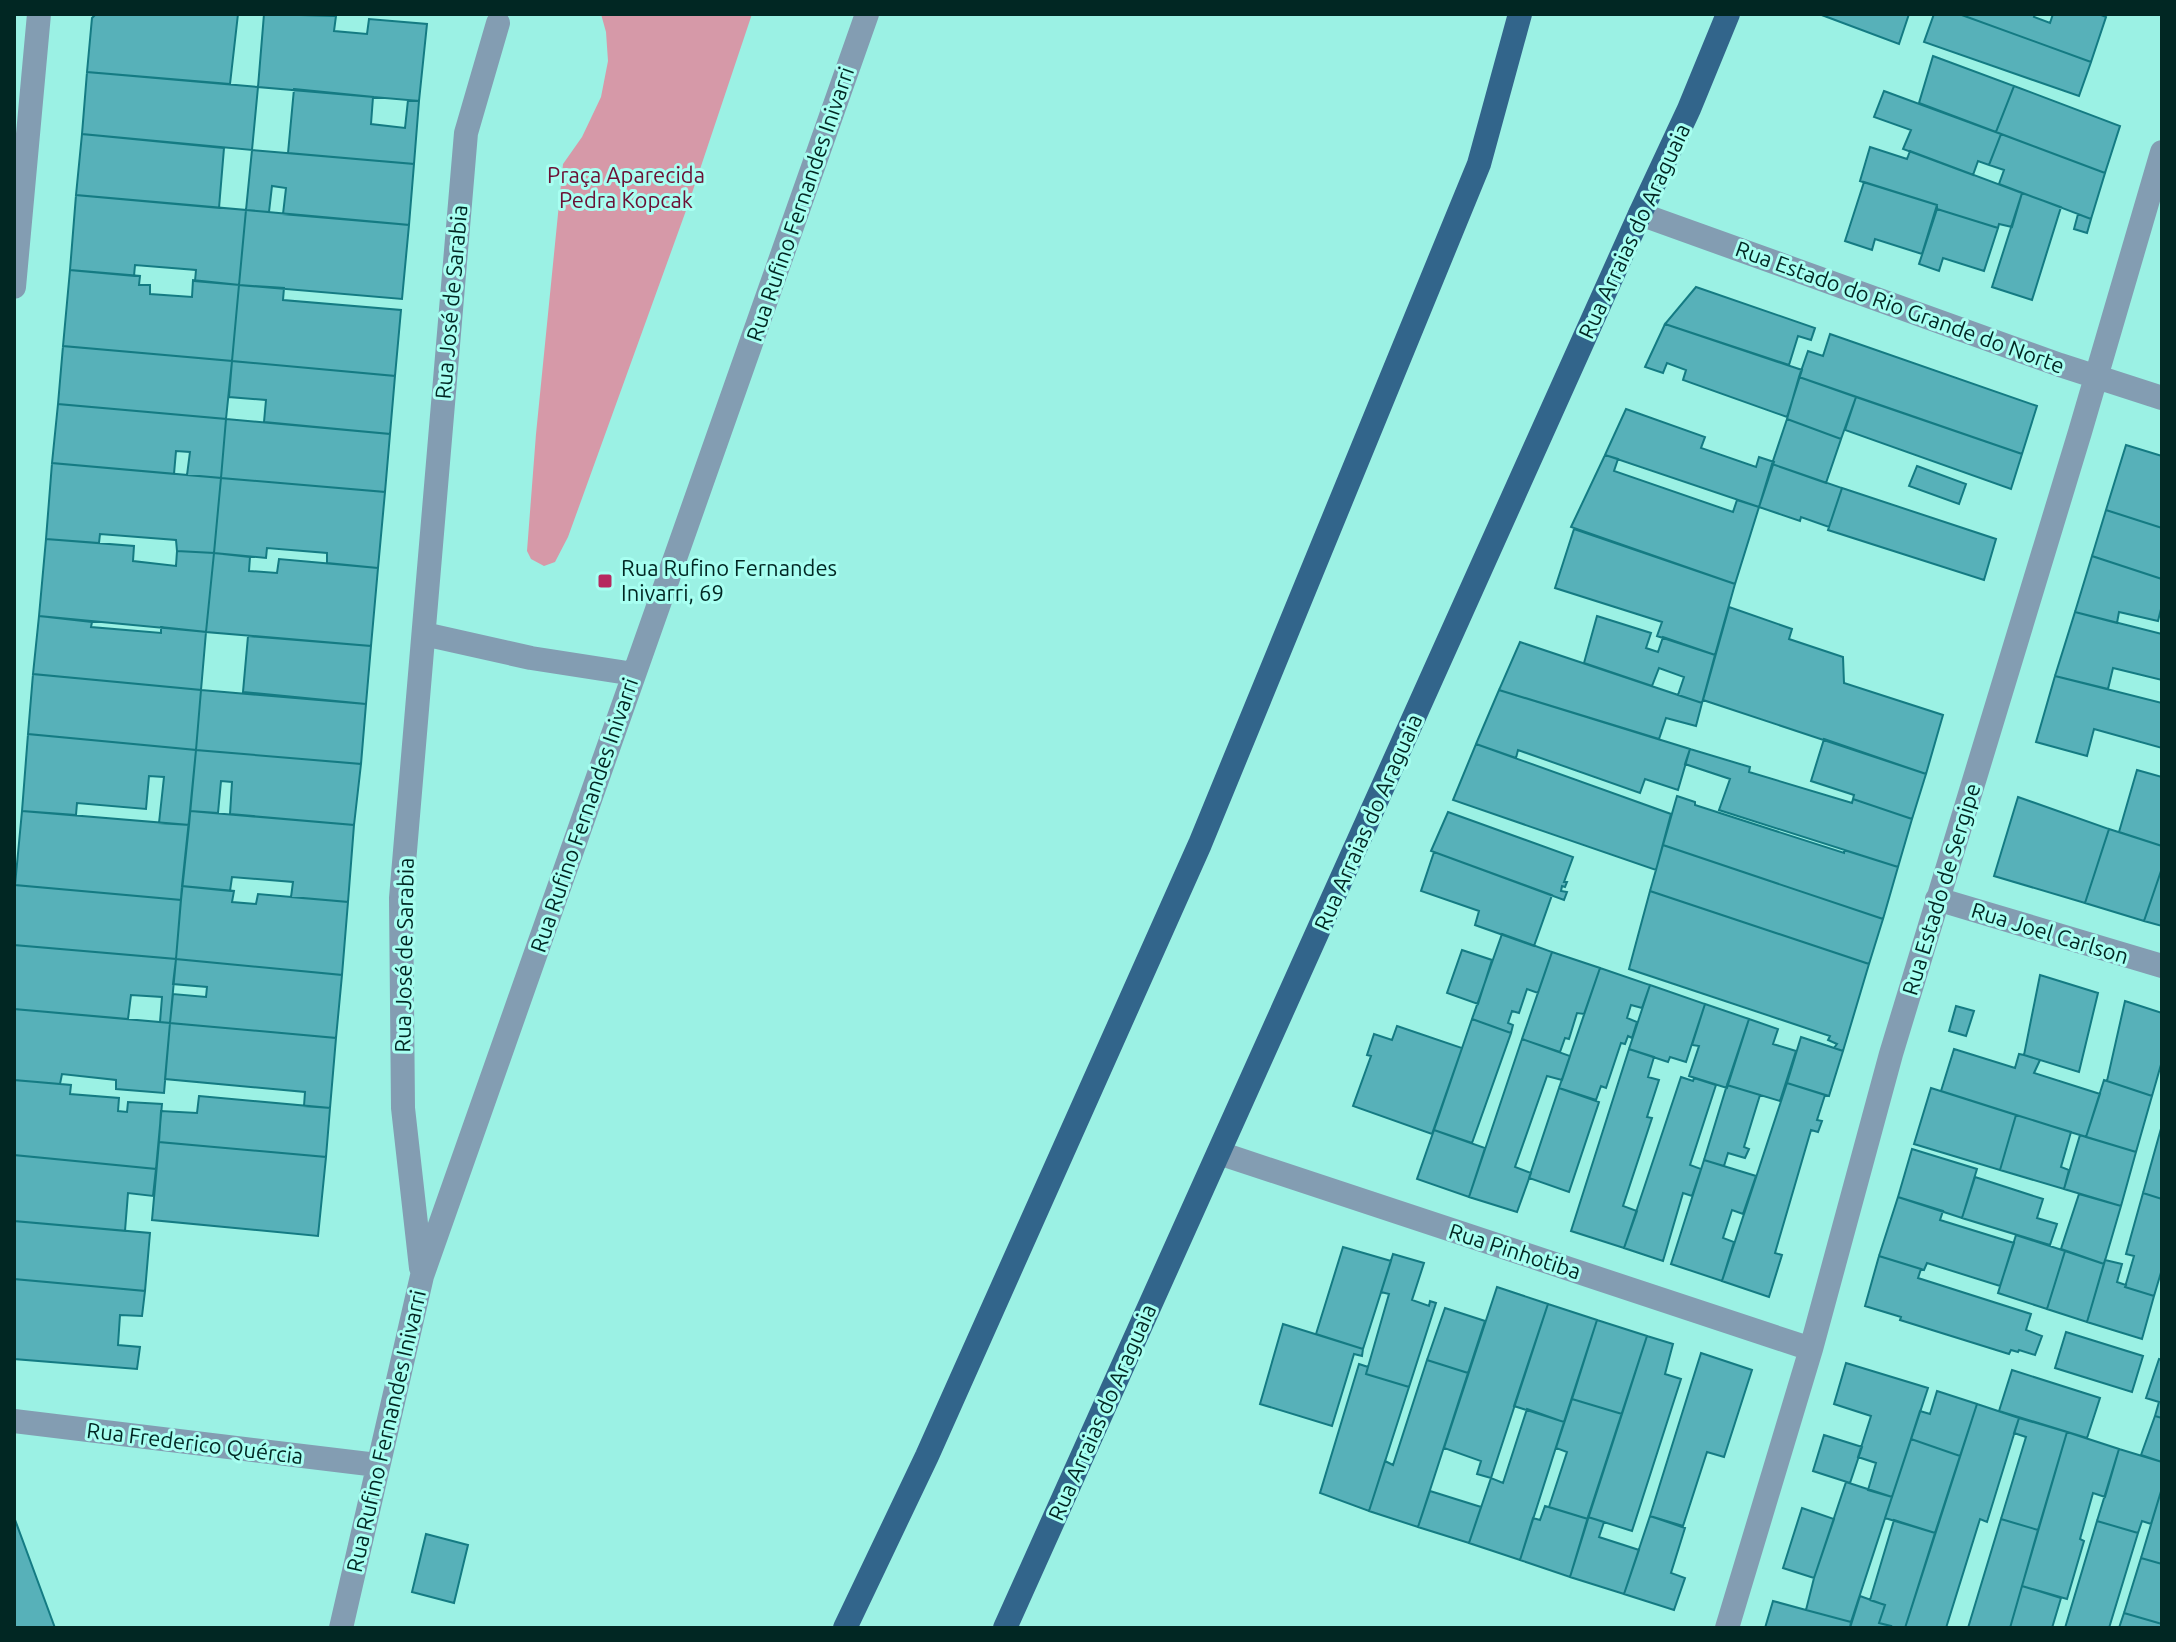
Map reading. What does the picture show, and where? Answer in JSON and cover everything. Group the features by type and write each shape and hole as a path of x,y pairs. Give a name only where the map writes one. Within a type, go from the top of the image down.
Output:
{"main road":[{"path":"845,1628 927,1456 1200,844 1479,164 1520,14"},
{"name":"Rua Arraias do Araguaia","path":"1005,1628 1689,109 1728,14"}],"street":[{"path":"14,287 39,14"},
{"name":"Rua Rufino Fernandes Inivarri","path":"341,1628 422,1276 867,14"},
{"name":"Rua José de Sarabia","path":"422,1276 403,1108 401,898 466,133 498,23"},
{"name":"Rua Estado de Sergipe","path":"1727,1628 1811,1349 1891,1054 2162,152"},
{"name":"Rua Estado do Rio Grande do Norte","path":"1640,214 2162,398"},
{"path":"424,634 531,658 634,674"},
{"name":"Rua Joel Carlson","path":"1937,899 2162,966"},
{"name":"Rua Pinhotiba","path":"1219,1153 1811,1349"},
{"name":"Rua Frederico Quércia","path":"14,1421 377,1465"}],"green space":[{"name":"Praça Aparecida Pedra Kopcak","path":"601,14 752,14 688,205 568,537 555,562 544,566 531,559 527,551 563,164 582,137 601,97 608,61"}],"building":[{"path":"96,14 238,14 230,84 87,72 92,18"},
{"path":"264,14 336,16 334,31 367,34 369,19 427,24 419,101 258,87"},
{"path":"1819,14 1909,14 1899,44"},
{"path":"1934,14 1959,14 2091,62 2079,96 1924,42"},
{"path":"1959,14 2035,14 2034,17 2050,23 2053,14 2099,14 2106,17 2091,62"},
{"path":"1933,56 2014,86 1996,132 1919,103"},
{"path":"87,72 258,87 252,150 82,134"},
{"path":"2014,86 2120,126 2105,173 1996,132"},
{"path":"294,89 373,97 371,124 405,128 408,100 419,101 414,164 288,153"},
{"path":"1884,91 2001,134 1989,165 1978,161 1973,175 1903,149 1911,130 1874,117"},
{"path":"82,134 224,148 219,208 76,195"},
{"path":"2001,134 2105,173 2091,219 1999,184 2004,170 1989,165"},
{"path":"1870,147 1907,159 1910,151 2022,193 2012,227 1999,224 1998,228 1860,181"},
{"path":"252,150 414,164 409,225 283,214 286,188 272,186 269,212 246,210"},
{"path":"1864,182 1937,205 1922,254 1875,239 1872,250 1845,241"},
{"path":"2022,193 2061,207 2032,300 1992,287"},
{"path":"76,195 246,210 239,285 195,281 196,270 135,265 134,276 70,270"},
{"path":"1937,209 1998,228 1984,271 1943,258 1939,271 1919,264"},
{"path":"246,210 409,225 402,299 239,285"},
{"path":"2078,214 2091,219 2087,233 2074,229"},
{"path":"70,270 140,276 139,285 150,285 150,294 192,297 193,280 239,285 232,361 63,346"},
{"path":"239,285 284,288 283,300 401,310 395,376 232,361"},
{"path":"1696,287 1815,328 1811,340 1798,336 1789,365 1665,324"},
{"path":"1665,324 1802,370 1787,417 1683,380 1686,370 1667,363 1663,373 1645,367"},
{"path":"1830,334 2037,406 2022,454 1799,377 1808,351 1823,356"},
{"path":"63,346 232,361 226,419 58,404"},
{"path":"232,361 395,376 390,434 264,422 266,400 229,397"},
{"path":"1799,377 1856,397 1841,439 1787,419"},
{"path":"1856,397 2022,454 2011,489 1845,430"},
{"path":"58,404 226,419 221,478 187,475 190,452 176,451 174,474 52,463"},
{"path":"1626,409 1705,437 1701,448 1756,467 1759,457 1774,462 1759,507 1605,455"},
{"path":"226,419 390,434 385,492 221,478"},
{"path":"1787,419 1841,439 1826,483 1772,464"},
{"path":"2126,445 2162,456 2162,528 2106,510"},
{"path":"1605,455 1618,459 1614,471 1733,512 1737,500 1759,507 1735,584 1571,527"},
{"path":"52,463 221,478 214,553 177,551 176,540 100,534 99,543 46,539"},
{"path":"1772,464 1842,488 1829,527 1759,507"},
{"path":"1917,466 1966,484 1959,504 1909,486"},
{"path":"221,478 385,492 378,568 327,563 327,553 267,548 266,558 214,553"},
{"path":"1842,488 1996,539 1984,580 1828,530"},
{"path":"2106,510 2162,528 2162,579 2092,556"},
{"path":"1574,529 1735,584 1715,655 1657,636 1662,622 1555,588"},
{"path":"46,539 134,546 133,561 176,566 177,551 214,553 206,632 39,616"},
{"path":"214,553 250,557 249,571 277,573 279,559 378,568 371,646 206,632"},
{"path":"2092,556 2162,579 2162,605 2158,621 2119,612 2117,623 2075,612"},
{"path":"1729,607 1792,629 1789,639 1843,657 1844,683 1943,715 1926,774 1703,700"},
{"path":"2075,612 2162,634 2162,680 2113,668 2108,689 2055,676"},
{"path":"39,616 92,622 91,627 161,633 161,627 206,632 201,690 33,674"},
{"path":"1597,616 1651,633 1646,648 1658,652 1663,637 1715,655 1702,703 1678,695 1684,677 1659,668 1652,686 1584,663"},
{"path":"248,636 371,646 366,704 243,692"},
{"path":"1520,642 1702,703 1696,726 1666,718 1659,739 1499,690"},
{"path":"33,674 201,690 196,750 28,734"},
{"path":"2055,676 2162,703 2162,748 2094,729 2087,756 2036,742"},
{"path":"201,690 366,704 361,764 196,750"},
{"path":"1499,690 1690,749 1678,790 1645,779 1640,793 1518,750 1516,758 1476,744"},
{"path":"28,734 196,750 189,825 159,823 164,777 149,776 146,809 77,803 76,815 22,811"},
{"path":"1824,739 1926,774 1912,819 1811,781"},
{"path":"1476,744 1671,814 1656,870 1453,800"},
{"path":"1690,749 1750,767 1749,772 1852,803 1853,799 1912,819 1898,867 1719,810 1730,779 1685,764"},
{"path":"196,750 361,764 354,825 230,814 232,782 221,781 218,813 190,811"},
{"path":"2137,770 2162,777 2162,846 2119,832"},
{"path":"1677,796 1695,802 1695,805 1844,853 1844,850 1898,867 1883,919 1663,845"},
{"path":"2018,797 2109,829 2085,903 1994,876"},
{"path":"22,811 189,825 181,900 15,885"},
{"path":"190,811 354,825 348,902 291,897 293,882 232,877 230,891 182,886"},
{"path":"1448,812 1573,857 1564,882 1567,882 1565,887 1562,886 1561,891 1567,892 1564,900 1431,851"},
{"path":"2109,829 2162,846 2162,868 2144,921 2085,903"},
{"path":"1663,845 1883,919 1869,964 1650,891"},
{"path":"1434,852 1552,895 1534,946 1475,925 1479,911 1421,891"},
{"path":"2162,868 2162,926 2144,921"},
{"path":"15,885 181,900 176,959 14,945"},
{"path":"182,886 234,891 232,902 256,904 258,894 348,902 342,975 176,959"},
{"path":"1650,891 1869,964 1843,1051 1834,1048 1837,1044 1828,1040 1830,1036 1629,969"},
{"path":"1502,934 1552,952 1538,993 1527,989 1519,1013 1512,1011 1508,1023 1513,1025 1511,1033 1472,1019"},
{"path":"14,945 176,959 170,1023 160,1022 162,997 131,995 128,1019 14,1009"},
{"path":"1462,950 1492,960 1478,1004 1447,993"},
{"path":"1552,952 1600,968 1584,1014 1577,1013 1569,1039 1565,1038 1560,1052 1522,1039"},
{"path":"176,959 342,975 336,1038 170,1023 173,994 206,997 207,987 173,984"},
{"path":"1600,968 1650,985 1642,1008 1631,1005 1627,1018 1637,1022 1632,1038 1628,1036 1625,1044 1621,1043 1606,1088 1601,1086 1596,1100 1559,1088"},
{"path":"2040,975 2098,993 2079,1072 2024,1055"},
{"path":"1650,985 1705,1004 1686,1062 1670,1057 1668,1062 1629,1049"},
{"path":"2125,1001 2162,1013 2162,1061 2152,1096 2107,1081"},
{"path":"1705,1004 1749,1019 1727,1088 1689,1076 1699,1046 1692,1045"},
{"path":"1956,1006 1974,1011 1966,1036 1949,1031"},
{"path":"14,1009 170,1023 164,1093 116,1089 116,1080 62,1074 60,1084 14,1080"},
{"path":"1472,1019 1511,1033 1472,1143 1434,1130"},
{"path":"1749,1019 1778,1029 1773,1044 1796,1051 1780,1101 1727,1085"},
{"path":"170,1023 336,1038 330,1108 304,1106 305,1092 165,1079"},
{"path":"1397,1026 1462,1048 1432,1134 1353,1106 1371,1056 1367,1055 1374,1034 1392,1040"},
{"path":"1801,1037 1843,1051 1829,1096 1787,1083"},
{"path":"1522,1039 1570,1056 1562,1080 1547,1076 1515,1167 1531,1173 1517,1212 1469,1197"},
{"path":"1629,1049 1654,1057 1648,1077 1659,1080 1647,1117 1652,1118 1623,1206 1637,1211 1624,1248 1571,1231"},
{"path":"1954,1049 2015,1068 2019,1054 2024,1055 2040,1060 2034,1073 2100,1094 2086,1137 1941,1091"},
{"path":"1681,1077 1716,1085 1690,1165 1701,1169 1692,1196 1683,1193 1663,1261 1624,1248"},
{"path":"14,1080 71,1085 70,1094 119,1098 118,1111 127,1112 128,1102 162,1104 156,1169 14,1155"},
{"path":"2104,1080 2152,1096 2136,1152 2086,1137"},
{"path":"1787,1083 1825,1095 1817,1120 1822,1121 1818,1132 1811,1130 1775,1253 1782,1255 1769,1297 1722,1281"},
{"path":"1727,1085 1760,1095 1744,1147 1749,1149 1745,1158 1728,1153 1724,1166 1704,1160"},
{"path":"1559,1088 1599,1102 1569,1192 1529,1178"},
{"path":"1931,1088 2016,1115 2000,1170 1914,1144"},
{"path":"199,1096 330,1108 326,1157 159,1142 161,1111 197,1113"},
{"path":"2016,1115 2071,1132 2061,1167 2069,1170 2064,1189 2000,1170"},
{"path":"2162,1125 2162,1199 2143,1193"},
{"path":"1434,1130 1485,1148 1469,1197 1417,1179"},
{"path":"2080,1135 2136,1152 2121,1206 2064,1189"},
{"path":"159,1142 326,1157 318,1236 152,1220"},
{"path":"1912,1149 1977,1169 1962,1218 1898,1197"},
{"path":"14,1155 156,1169 153,1196 128,1193 125,1231 14,1221"},
{"path":"1704,1160 1756,1176 1743,1214 1732,1210 1723,1238 1734,1242 1722,1281 1671,1264"},
{"path":"1975,1177 2043,1199 2037,1218 2057,1224 2050,1245 1962,1218"},
{"path":"2143,1193 2162,1199 2162,1269 2154,1296 2125,1287 2134,1256 2126,1254"},
{"path":"2079,1194 2121,1206 2104,1264 2061,1249"},
{"path":"1898,1197 1943,1211 1940,1220 2014,1243 2000,1286 1927,1263 1924,1270 1879,1256"},
{"path":"14,1221 150,1233 145,1291 14,1279"},
{"path":"2016,1235 2065,1251 2047,1309 1998,1293"},
{"path":"1343,1247 1391,1261 1363,1349 1316,1334"},
{"path":"2065,1251 2104,1264 2087,1322 2047,1309"},
{"path":"1393,1254 1424,1263 1412,1300 1429,1306 1430,1301 1436,1303 1409,1387 1366,1374 1389,1294 1381,1292"},
{"path":"1879,1256 1921,1269 1918,1278 2031,1314 2026,1330 2042,1336 2035,1355 2019,1350 2011,1350 2009,1354 1865,1306"},
{"path":"2105,1260 2122,1264 2117,1282 2154,1296 2142,1339 2087,1322"},
{"path":"14,1279 145,1291 142,1316 120,1315 118,1345 140,1347 137,1369 14,1359"},
{"path":"1497,1287 1548,1304 1491,1478 1477,1474 1481,1461 1444,1448"},
{"path":"1548,1304 1597,1320 1564,1422 1514,1406"},
{"path":"1445,1308 1485,1321 1468,1373 1427,1360"},
{"path":"1597,1320 1647,1336 1622,1414 1572,1399"},
{"path":"1283,1324 1363,1349 1362,1356 1354,1354 1332,1426 1260,1404"},
{"path":"2066,1332 2143,1356 2132,1392 2055,1368"},
{"path":"1647,1336 1673,1344 1665,1374 1681,1379 1632,1531 1588,1517"},
{"path":"1701,1353 1752,1370 1724,1457 1707,1452 1683,1526 1650,1516"},
{"path":"2159,1359 2162,1360 2162,1418 2155,1416 2159,1402 2146,1398"},
{"path":"1427,1360 1468,1373 1418,1527 1369,1511 1385,1461 1393,1465"},
{"path":"1846,1363 1928,1388 1892,1497 1868,1490 1876,1463 1858,1457 1871,1416 1834,1404"},
{"path":"1359,1364 1368,1367 1366,1374 1409,1387 1369,1511 1320,1493"},
{"path":"2012,1370 2100,1398 2087,1438 1999,1411"},
{"path":"1937,1391 1977,1404 1960,1456 1911,1439 1920,1411 1930,1414"},
{"path":"1572,1399 1622,1414 1588,1519 1549,1507 1567,1452 1556,1448"},
{"path":"1977,1404 2019,1418 1987,1522 1980,1519 1946,1628 1905,1628"},
{"path":"1527,1409 1564,1422 1520,1560 1469,1543 1491,1478 1503,1483"},
{"path":"2155,1416 2162,1418 2162,1462 2141,1455"},
{"path":"2019,1418 2067,1432 2038,1530 2001,1519 2026,1437 2014,1433"},
{"path":"2067,1432 2119,1449 2105,1497 2093,1493 2080,1539 2084,1541 2067,1599 2022,1586"},
{"path":"1824,1435 1862,1447 1850,1483 1813,1471"},
{"path":"1911,1439 1960,1456 1935,1533 1885,1518"},
{"path":"2119,1449 2162,1462 2162,1488 2151,1524 2142,1521 2138,1533 2097,1521"},
{"path":"1846,1482 1892,1497 1851,1622 1806,1610"},
{"path":"2162,1488 2162,1564 2141,1558"},
{"path":"1430,1491 1481,1507 1469,1543 1418,1527"},
{"path":"1545,1506 1588,1519 1570,1577 1520,1560 1533,1518 1540,1520"},
{"path":"1802,1508 1834,1519 1814,1578 1783,1568"},
{"path":"1650,1516 1685,1528 1671,1573 1685,1578 1674,1610 1624,1594"},
{"path":"14,1517 55,1628 14,1628"},
{"path":"1588,1517 1604,1522 1599,1537 1639,1550 1624,1594 1570,1577"},
{"path":"2001,1519 2038,1530 2010,1628 1968,1628"},
{"path":"1894,1520 1935,1533 1905,1628 1890,1628 1879,1623 1885,1605 1870,1600"},
{"path":"2097,1521 2138,1533 2109,1628 2065,1628"},
{"path":"426,1534 468,1545 454,1603 412,1592"},
{"path":"2141,1558 2162,1564 2162,1624 2124,1613"},
{"path":"2022,1586 2061,1598 2052,1628 2010,1628"},
{"path":"1860,1596 1885,1605 1879,1623 1890,1628 1850,1628"},
{"path":"1773,1601 1851,1622 1850,1628 1765,1628"},
{"path":"2124,1613 2162,1624 2162,1628 2119,1628"}],"place":[{"name":"Rua Rufino Fernandes Inivarri, 69","path":"605,581"}]}
